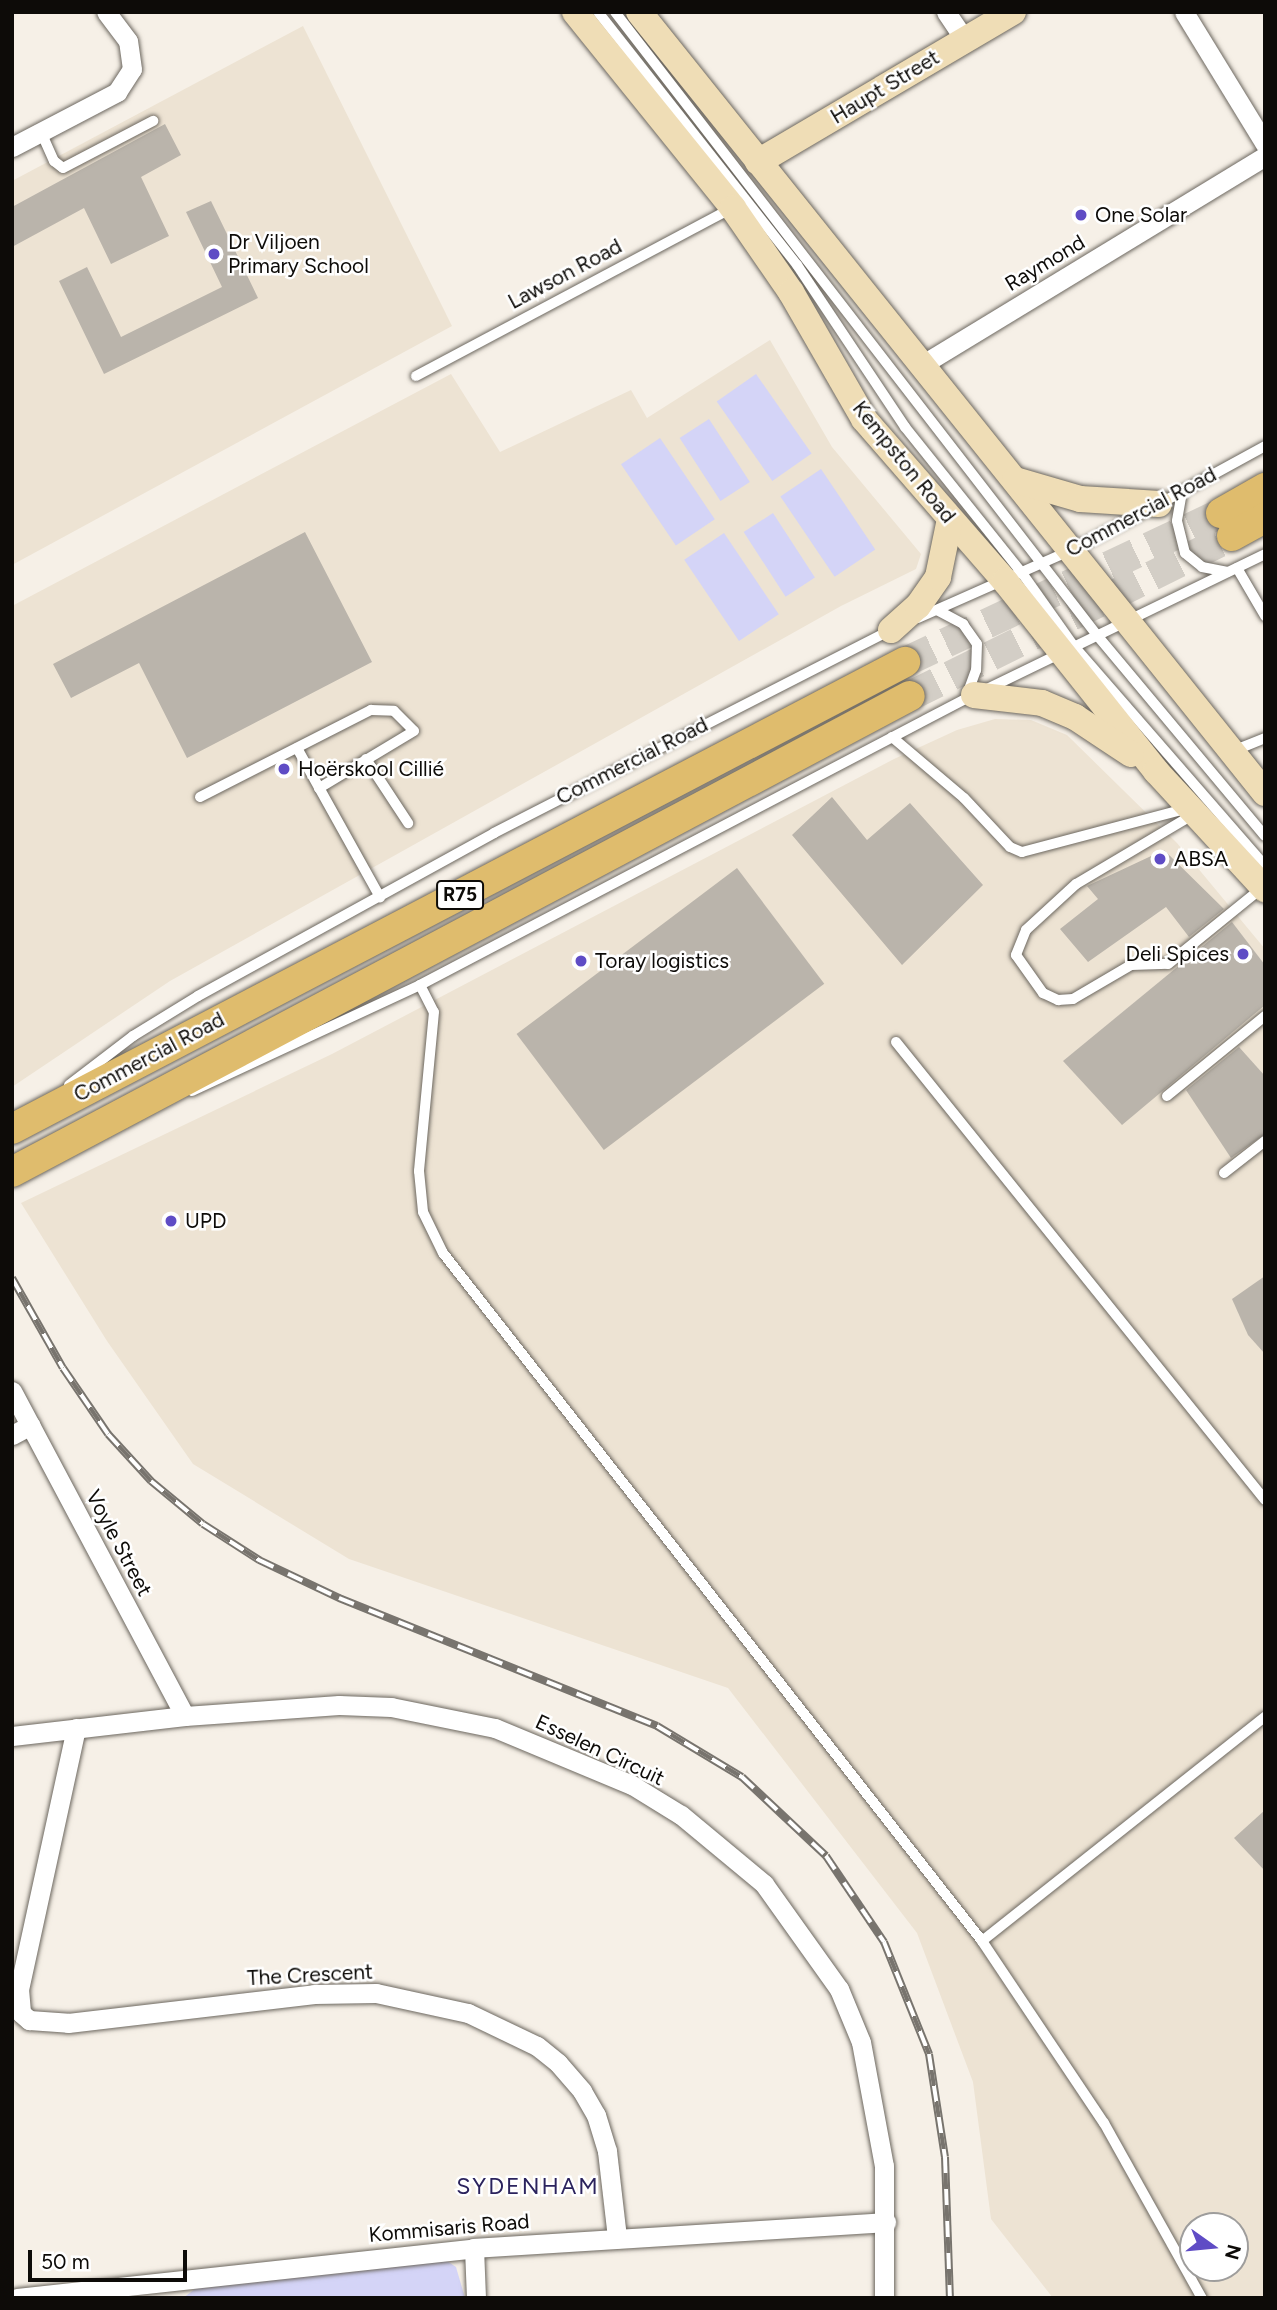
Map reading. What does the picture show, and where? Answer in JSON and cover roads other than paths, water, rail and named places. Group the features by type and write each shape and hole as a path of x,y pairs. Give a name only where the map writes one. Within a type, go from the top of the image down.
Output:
{"main road":[{"name":"Kempston Road","path":"575,12 733,208 791,292 864,419 950,519 1013,577 1156,771 1192,811 1264,881"},
{"path":"639,12 920,366 1074,549 1265,793"},
{"name":"Haupt Street","path":"758,162 1013,12"},
{"path":"1015,480 1080,499 1171,498"},
{"name":"Commercial Road","path":"1265,488 1227,524 1265,518"},
{"path":"891,630 918,606 938,577 950,519"},
{"name":"Commercial Road","path":"18,1126 905,662"},
{"name":"Commercial Road","path":"22,1167 144,1106 910,696"},
{"path":"969,698 1022,698 1075,717 1156,771"}],"street":[{"path":"12,147 117,92 132,69 128,41 106,12"},
{"path":"946,12 965,40"},
{"path":"1184,12 1265,144"},
{"name":"Raymond","path":"920,366 1265,156"},
{"name":"Voyle Street","path":"12,1391 185,1716"},
{"path":"12,1435 31,1425"},
{"name":"Esselen Circuit","path":"12,1736 185,1716 339,1704 441,1714 495,1728 610,1775 681,1815 764,1884 839,1989 861,2042 884,2166 884,2298"},
{"name":"The Crescent","path":"76,1728 19,1989 20,2013 29,2020 68,2023 314,1994 376,1993 468,2013 537,2046 558,2063 582,2091 596,2115 607,2151 617,2238"},
{"name":"Kommisaris Road","path":"17,2298 171,2290 474,2248 886,2222"},
{"path":"474,2248 476,2298"}],"lane":[{"path":"598,12 797,265 905,427 1013,577"},
{"path":"615,12 1096,634 1265,836"},
{"path":"41,132 54,162 64,168 153,121"},
{"name":"Lawson Road","path":"416,376 733,208"},
{"name":"Commercial Road","path":"18,1126 133,1036 505,827 891,630 1074,549 1265,446"},
{"path":"1171,498 1185,553 1202,567 1233,570 1265,616"},
{"name":"Commercial Road","path":"144,1106 211,1085 420,985 892,737 1126,618 1265,554"},
{"path":"937,610 963,624 978,644 976,670 969,698"},
{"path":"1067,648 1264,881 1168,964 1131,965 1073,999 1058,1000 1044,993 1016,955 1026,930 1076,884 1192,811"},
{"path":"200,797 371,710 382,708 402,716 414,731 319,788"},
{"path":"892,737 964,799 1010,847 1022,852 1192,811"},
{"path":"1231,751 1265,738"},
{"path":"298,748 380,897"},
{"path":"366,759 408,823"},
{"path":"420,985 434,1013 419,1171 423,1212 443,1252 982,1941 1104,2123 1202,2298"},
{"path":"1167,1096 1265,1016"},
{"path":"896,1042 1265,1500"},
{"path":"1224,1173 1265,1141"},
{"path":"982,1941 1265,1717"}],"tunnel":[{"path":"905,662 1221,513"},
{"path":"910,696 1232,536"}],"railway":[{"path":"12,1278 63,1368 108,1434 151,1481 203,1524 259,1560 339,1598 657,1726 742,1777 826,1856 884,1942 929,2054 945,2157 950,2298"}],"place":[{"name":"One Solar","path":"1081,215"},
{"name":"Dr Viljoen Primary School","path":"214,254"},
{"name":"Hoërskool Cillié","path":"284,769"},
{"name":"ABSA","path":"1160,859"},
{"name":"Deli Spices","path":"1243,954"},
{"name":"Toray logistics","path":"581,961"},
{"name":"UPD","path":"171,1221"}],"district":[{"name":"SYDENHAM","path":"528,2186"}]}
